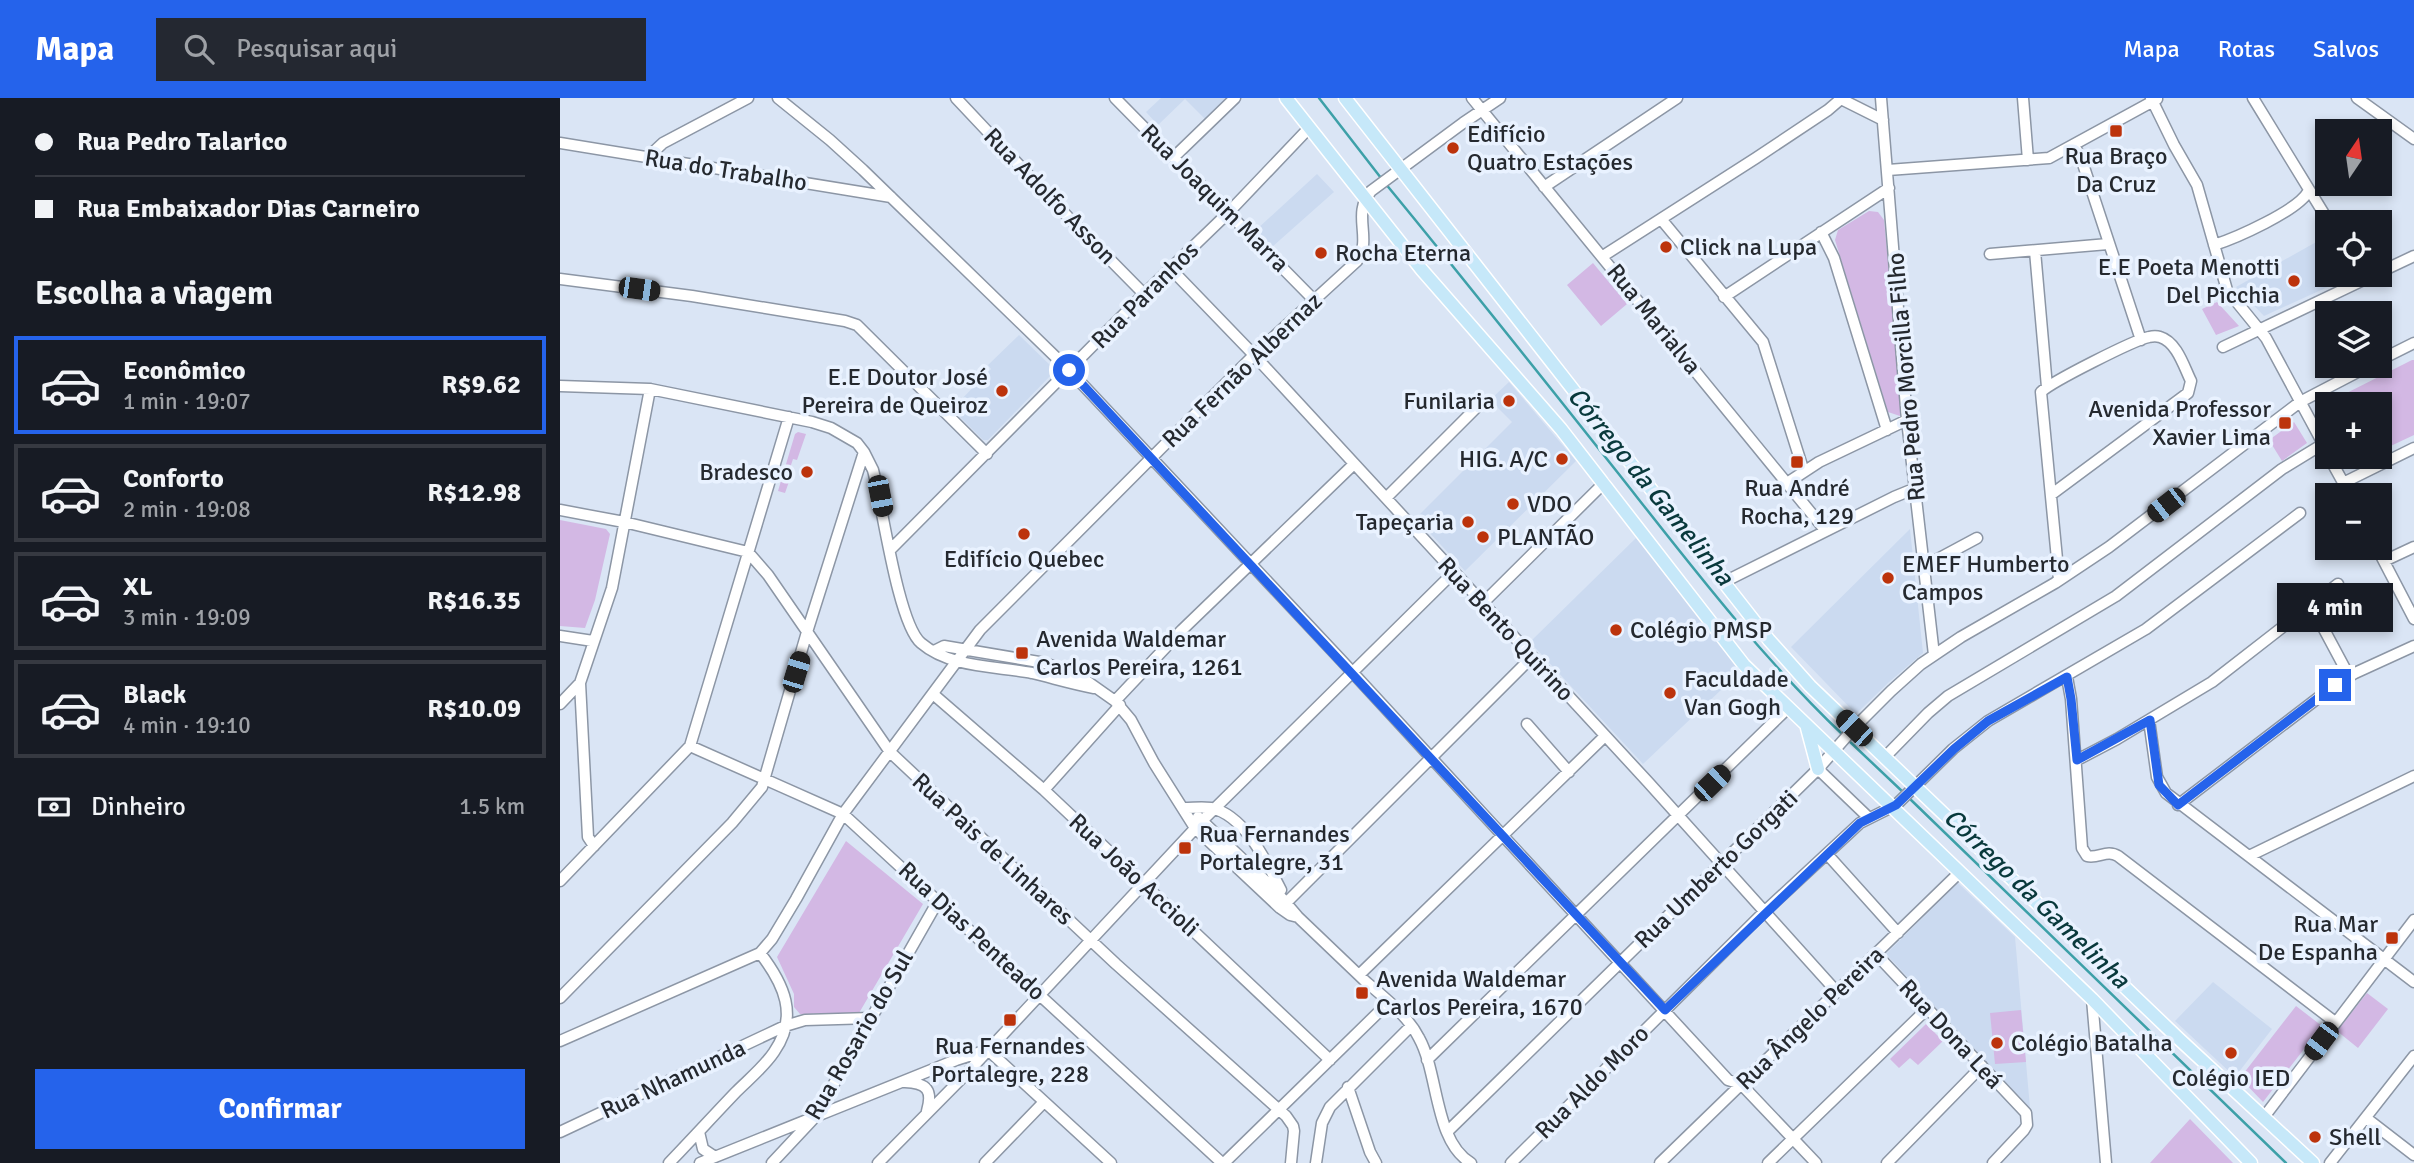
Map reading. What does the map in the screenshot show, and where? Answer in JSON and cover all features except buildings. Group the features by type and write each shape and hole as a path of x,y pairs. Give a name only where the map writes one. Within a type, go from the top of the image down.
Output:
{"main road":[{"path":"1286,98 1431,280 1561,429 1744,665 1894,806 2092,999 2250,1163"},
{"path":"1345,98 1769,640 1810,686 1852,731 1885,757 1913,789 2313,1163"},
{"path":"1805,724 1818,769"}],"street":[{"path":"648,157 663,143 748,98"},
{"path":"778,98 830,140 891,197 1069,370 1251,562 1728,1080 1741,1084 1816,1163"},
{"name":"Rua Adolfo Asson","path":"956,98 1144,294"},
{"name":"Rua Joaquim Marra","path":"1115,98 1314,300"},
{"path":"1174,157 1235,98"},
{"name":"Rua Marialva","path":"1472,98 1825,530"},
{"path":"1366,198 1401,169 1500,98"},
{"path":"1544,187 1677,98"},
{"name":"Rua Pedro Morcilla Filho","path":"1881,98 1907,420 1934,655"},
{"path":"2023,98 2028,160"},
{"path":"2253,98 2321,210"},
{"path":"2357,98 2413,137"},
{"path":"1603,256 1841,99 1883,120"},
{"path":"1888,170 2049,158 2154,99 2197,186 2227,290 2260,330 2315,429"},
{"name":"Rua Paranhos","path":"891,549 1229,212 1309,128"},
{"name":"Rua do Trabalho","path":"560,143 891,197"},
{"path":"2074,145 2081,158 2141,340"},
{"path":"1724,297 1889,188"},
{"path":"2214,245 2234,238 2288,210 2303,200 2308,192"},
{"name":"Rua Fernão Albernaz","path":"760,953 772,939 796,899 843,814 980,630 1254,355 1361,255 1364,248 1361,217 1366,198"},
{"path":"1661,219 1766,348 1804,472"},
{"path":"1821,232 1834,258 1887,430"},
{"path":"1990,254 2108,244"},
{"path":"2035,251 2045,388 2041,396 2059,580"},
{"path":"2392,266 2414,256"},
{"name":"Rua Bento Quirino","path":"1171,269 1254,355 1838,992"},
{"path":"560,279 692,296 857,325 987,454"},
{"path":"2223,347 2349,287"},
{"path":"2045,388 2141,340 2157,336 2172,345 2192,381 2188,393 2052,494"},
{"path":"2392,354 2414,343"},
{"name":"Rua Umberto Gorgati","path":"1447,1132 1818,769 1901,681 1934,655 2059,580 2146,521 2300,402 2346,378"},
{"path":"560,386 650,389 831,428 857,443 873,470 906,620 919,642 942,657 1094,688"},
{"path":"594,846 588,837 580,683 612,588 650,389"},
{"path":"1385,498 1483,401"},
{"path":"560,881 690,746 789,417"},
{"path":"1787,483 1819,462 1907,420"},
{"path":"2336,469 2343,483 2414,448"},
{"path":"560,998 747,808 765,780 807,632 864,452"},
{"path":"1885,757 1948,696 2135,583 2282,470 2315,456"},
{"path":"1044,790 1182,630 1354,464"},
{"path":"1482,604 1604,483"},
{"path":"1724,582 1825,530 1916,488"},
{"path":"560,510 624,522 748,552"},
{"path":"1894,806 1988,721 2146,629 2300,513"},
{"path":"1923,567 1977,538"},
{"path":"2414,547 2384,561 2414,619"},
{"name":"Rua Pais de Linhares","path":"748,552 768,575 890,752 1278,1111"},
{"path":"878,1163 966,1074 1214,808 1453,573"},
{"path":"2077,760 2212,682 2338,584"},
{"path":"2311,605 2349,676"},
{"path":"980,630 981,642 988,652"},
{"path":"560,636 593,641"},
{"path":"934,651 944,646 1045,663 1081,677 1118,703 1184,808 1280,908 1298,918"},
{"path":"2178,805 2349,676 2414,646"},
{"path":"1287,902 1532,657"},
{"path":"2067,677 2077,760 2082,848 2087,856 2094,857 2109,852 2118,856 2335,1022"},
{"path":"560,704 580,683"},
{"name":"Rua João Accioli","path":"933,694 1044,790 1330,1060"},
{"path":"1427,1060 1788,708"},
{"path":"2150,720 2159,785 2178,805 2414,982"},
{"path":"1527,724 1569,772"},
{"path":"1359,975 1605,736"},
{"name":"Rua Dias Penteado","path":"690,746 843,814 1224,1163"},
{"path":"1818,769 1868,817"},
{"path":"2249,856 2414,776"},
{"name":"Rua Aldo Moro","path":"1511,1163 1764,912 1868,817 1894,806"},
{"path":"1184,808 1214,808 1251,838 1298,918 1389,1002 1411,1026 1421,1042 1447,1132 1457,1152 1471,1163"},
{"path":"1199,824 1287,902"},
{"path":"1827,854 1898,933"},
{"name":"Rua Ângelo Pereira","path":"1660,1163 1961,872"},
{"name":"Rua Rosario do Sul","path":"772,1163 815,1117 938,901"},
{"path":"2264,1117 2414,920"},
{"path":"560,1041 760,953 783,988 787,1007 785,1026 773,1054 669,1163"},
{"name":"Rua Dona Leá","path":"1876,954 2026,1113 2027,1125 2024,1130 1993,1163"},
{"path":"2092,999 2106,1163"},
{"path":"1224,1163 1389,1002"},
{"path":"1768,1163 1927,1008"},
{"name":"Rua Nhamunda","path":"560,1132 785,1026 805,1020 871,1018"},
{"path":"1316,1163 1324,1118 1330,1107 1411,1026"},
{"path":"700,1163 956,1060 988,1050"},
{"path":"988,1050 1106,1162"},
{"path":"2330,1163 2413,1059"},
{"path":"956,1060 964,1063 966,1074"},
{"path":"1887,1163 1982,1066"},
{"path":"902,1082 915,1083 926,1088 930,1100 926,1114"},
{"path":"1348,1087 1376,1163"},
{"path":"985,1163 1044,1102"},
{"path":"1278,1111 1293,1126 1291,1163"},
{"path":"2366,1118 2414,1155"},
{"path":"699,1132 703,1149 715,1157"}],"shaded area":[{"path":"1161,98 1228,98 1206,120 1185,99 1158,125 1146,112"},
{"path":"1317,174 1334,192 1272,247 1256,230"},
{"path":"1869,211 1878,212 1884,220 1902,411 1900,416 1888,412 1835,240 1838,230"},
{"name":"E.E Poeta Menotti Del Picchia","path":"2315,243 2315,287 2328,287 2264,316 2236,287"},
{"path":"1593,263 1627,304 1601,326 1567,285"},
{"path":"2217,302 2239,326 2216,335 2202,309"},
{"name":"E.E Doutor José Pereira de Queiroz","path":"1019,335 1051,366 1052,374 988,440 983,440 952,409 991,369 988,365"},
{"path":"2414,360 2414,435 2392,445 2392,392 2349,392 2376,378 2392,378 2392,370"},
{"path":"1509,382 1576,461 1465,571 1416,518 1512,422 1490,400"},
{"path":"2294,422 2307,443 2282,461 2269,440"},
{"path":"795,434 806,434 797,460 793,459 789,471 792,473 785,493 778,491"},
{"path":"560,520 606,529 610,534 595,600 585,628 560,626"},
{"name":"EMEF Humberto Campos","path":"1910,529 1923,653 1856,714 1791,647"},
{"name":"Colégio PMSP","path":"1636,538 1741,671 1643,764 1530,642"},
{"path":"846,841 923,904 859,1013 800,1014 794,1007 794,994 777,957"},
{"name":"Colégio Batalha","path":"1958,883 2015,937 2030,1108 1886,954"},
{"name":"Colégio IED","path":"2213,982 2272,1029 2235,1077 2175,1021"},
{"path":"2367,993 2388,1009 2358,1048 2337,1031"},
{"path":"2296,1006 2322,1026 2263,1102 2240,1078"},
{"path":"2021,1010 2026,1062 1995,1064 1990,1013"},
{"path":"1926,1024 1943,1041 1918,1065 1910,1058 1899,1068 1890,1059"},
{"path":"2190,1119 2233,1163 2150,1163"}],"waterway":[{"name":"Córrego da Gamelinha","path":"1319,98 1381,178"},
{"name":"Córrego da Gamelinha","path":"1385,183 1726,608 1812,705 1843,735"},
{"name":"Córrego da Gamelinha","path":"1848,740 1904,793"},
{"name":"Córrego da Gamelinha","path":"1909,798 2286,1163"}],"place":[{"name":"Rua Braço Da Cruz","path":"2116,131"},
{"name":"Edifício Quatro Estações","path":"1453,148"},
{"name":"Click na Lupa","path":"1666,247"},
{"name":"Rocha Eterna","path":"1321,253"},
{"name":"E.E Poeta Menotti Del Picchia","path":"2294,281"},
{"name":"E.E Doutor José Pereira de Queiroz","path":"1002,391"},
{"name":"Funilaria","path":"1509,401"},
{"name":"Avenida Professor Xavier Lima","path":"2285,423"},
{"name":"HIG. A/C","path":"1562,459"},
{"name":"Rua André Rocha, 129","path":"1797,462"},
{"name":"Bradesco","path":"807,472"},
{"name":"VDO","path":"1513,504"},
{"name":"Tapeçaria","path":"1468,522"},
{"name":"Edifício Quebec","path":"1024,534"},
{"name":"PLANTÃO","path":"1483,537"},
{"name":"EMEF Humberto Campos","path":"1888,578"},
{"name":"Colégio PMSP","path":"1616,630"},
{"name":"Avenida Waldemar Carlos Pereira, 1261","path":"1022,653"},
{"name":"Faculdade Van Gogh","path":"1670,693"},
{"name":"Rua Fernandes Portalegre, 31","path":"1185,848"},
{"name":"Rua Mar De Espanha","path":"2392,938"},
{"name":"Avenida Waldemar Carlos Pereira, 1670","path":"1362,993"},
{"name":"Rua Fernandes Portalegre, 228","path":"1010,1020"},
{"name":"Colégio Batalha","path":"1997,1043"},
{"name":"Colégio IED","path":"2231,1053"},
{"name":"Shell","path":"2315,1137"}],"route":[{"path":"1069,370 1251,562 1665,1010 1764,912 1860,823 1896,805 1968,736 1988,721 2067,677 2077,760 2150,720 2159,785 2178,805 2335,685"}]}
